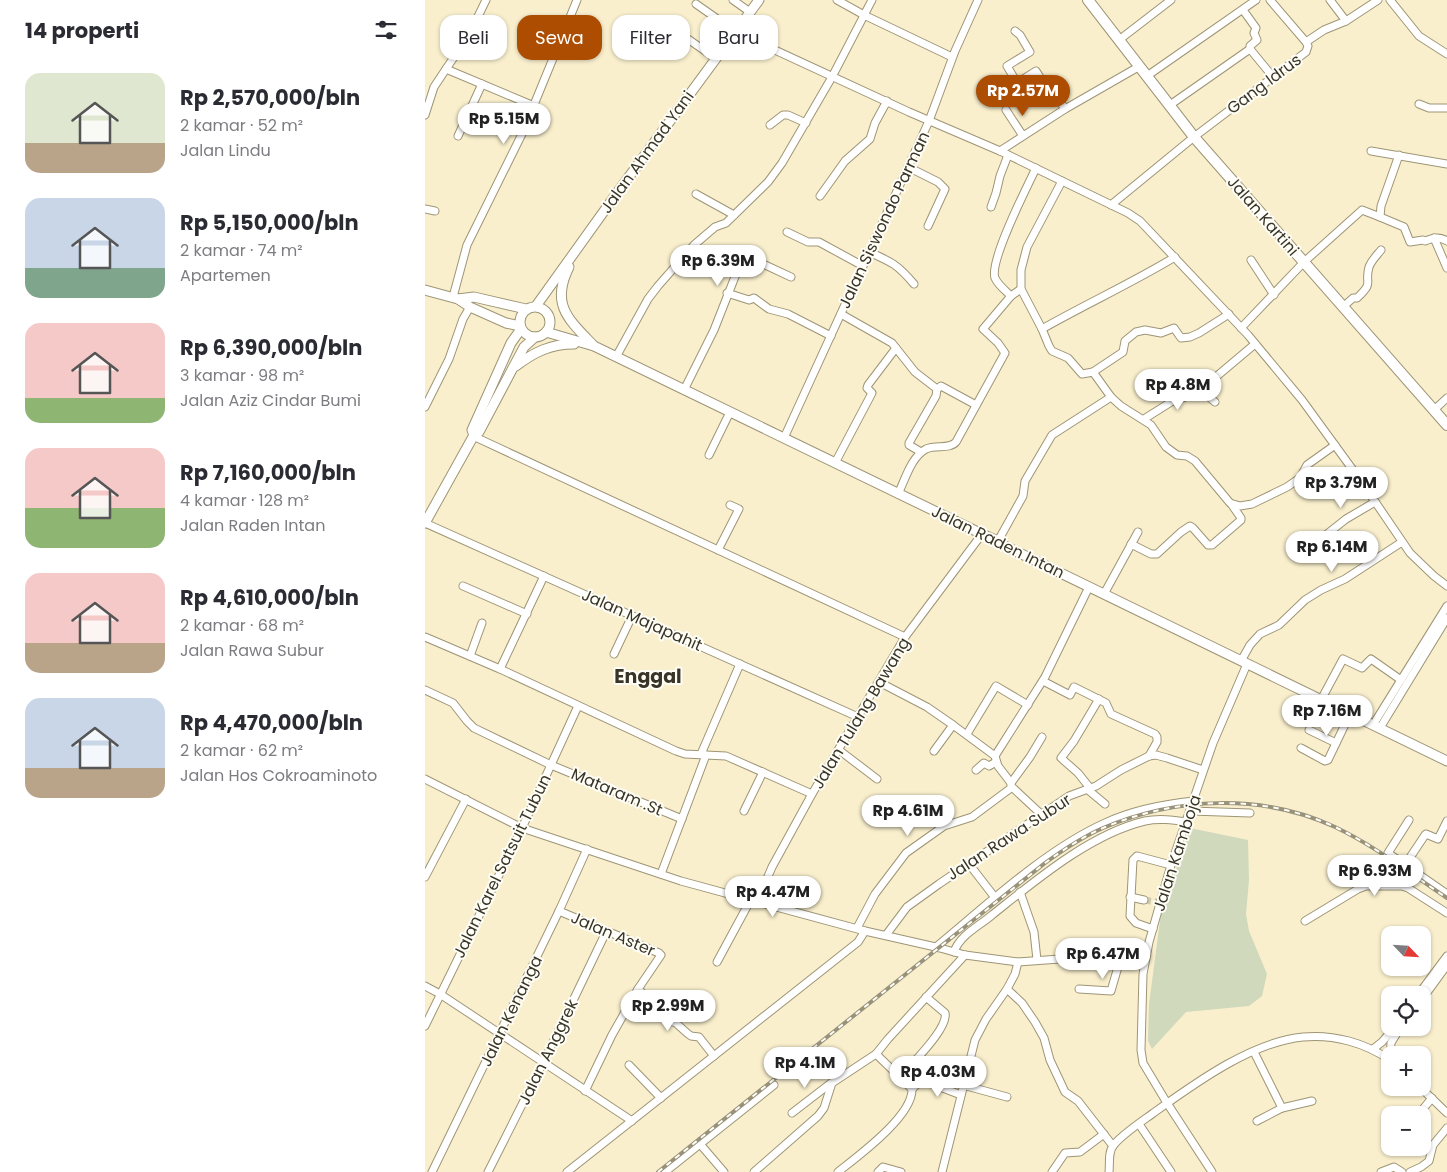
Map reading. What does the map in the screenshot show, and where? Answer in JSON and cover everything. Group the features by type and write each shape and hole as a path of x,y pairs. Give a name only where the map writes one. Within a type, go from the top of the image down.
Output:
{"highway":[{"name":"Jalan Kartini","path":"1089,0 1194,137 1447,425"}],"main road":[{"name":"Jalan Ahmad Yani","path":"748,15 759,0"},
{"name":"Jalan Ahmad Yani","path":"536,306 714,60"},
{"path":"576,251 565,274 561,288 561,302 565,313 591,345"},
{"path":"425,290 456,298 474,297 526,309"},
{"path":"456,298 470,308 520,328 524,333 535,337"},
{"path":"425,523 473,435 472,430 511,343 520,328 519,320 521,314 526,309 536,306 545,310 550,319 549,328 524,347 479,432 473,435"},
{"name":"Jalan Raden Intan","path":"546,332 591,345 999,541 1003,545 1447,761"},
{"path":"510,371 526,358 544,348 562,344 591,345"}],"street":[{"path":"425,115 428,102 435,87 470,33 485,0"},
{"path":"456,298 467,245 522,134 577,0"},
{"path":"733,0 750,12"},
{"path":"837,0 864,16 952,57"},
{"path":"616,357 658,286 694,245 715,227 726,223 776,172 807,123 872,0"},
{"name":"Jalan Siswondo Parman","path":"784,438 929,121 952,57 978,0"},
{"path":"1119,40 1171,0"},
{"path":"1147,76 1256,0"},
{"path":"1270,0 1306,42"},
{"path":"1330,0 1346,21"},
{"name":"Gang Idrus","path":"1111,205 1194,137 1307,52 1306,42 1324,30 1346,21 1378,0"},
{"path":"1390,0 1422,38 1447,54"},
{"path":"696,4 712,15"},
{"path":"1170,106 1250,49 1250,46 1257,40 1254,33 1256,28 1243,10"},
{"path":"1015,32 1020,35 1030,52 1007,66 1017,83 1036,71 1048,90 1052,89 1065,109"},
{"path":"1250,49 1273,77"},
{"path":"778,52 929,121 1000,151 1141,221 1229,314 1302,400 1402,542 1419,562 1447,586"},
{"path":"1000,151 1065,109 1140,66"},
{"path":"446,69 534,106"},
{"path":"458,136 482,84"},
{"path":"820,196 845,161 870,139 887,101"},
{"path":"1419,104 1429,108 1447,108"},
{"path":"1006,110 1023,136"},
{"path":"770,125 783,115 788,115 807,123"},
{"path":"1371,152 1447,164"},
{"path":"991,207 1008,155"},
{"path":"1380,217 1381,206 1399,155"},
{"path":"908,168 939,182 945,189 928,226"},
{"path":"1011,296 996,280 995,270 1010,223 1036,168"},
{"path":"1062,181 1025,252 1021,270 1021,289 1052,351 1068,358 1083,375 1093,372 1123,352 1125,341 1136,332 1145,330 1161,333 1174,328 1181,338 1190,337 1229,314"},
{"path":"696,194 734,215"},
{"path":"425,209 435,211"},
{"path":"1241,328 1303,262 1362,210 1404,227 1410,242 1434,238 1443,238 1447,241"},
{"path":"787,232 808,242 819,242 863,266"},
{"path":"1434,238 1447,268"},
{"path":"1344,306 1353,298 1357,298 1367,288 1369,284 1369,266 1381,250"},
{"path":"869,252 893,262 915,284"},
{"path":"1042,329 1123,284 1143,276 1175,256"},
{"path":"684,390 714,330 727,293 744,257 748,257 791,277"},
{"path":"1251,260 1274,295"},
{"path":"898,494 921,452 932,447 951,446 954,444 1005,353 998,343 983,329 1011,296 1021,289"},
{"path":"727,293 749,300 754,298 769,308 788,314 806,325 819,329 831,336"},
{"path":"425,407 449,359 463,319 470,308"},
{"path":"841,314 892,343 915,372 937,389"},
{"path":"1144,419 1171,402 1204,391 1217,376 1255,344"},
{"path":"835,463 872,393 867,388 868,385 896,348"},
{"path":"1093,372 1111,396 1121,406 1144,419 1154,428 1164,444 1173,452 1195,460 1232,504 1241,518 1212,545 1208,545 1189,526 1157,554 1151,554 1131,544"},
{"path":"921,452 909,445 909,443 937,389 941,386 976,405"},
{"path":"1204,391 1215,402"},
{"path":"999,541 1023,496 1025,481 1052,435 1111,396"},
{"path":"1434,410 1447,398"},
{"path":"709,454 730,412"},
{"path":"473,435 905,637"},
{"path":"1232,504 1240,506 1252,504 1287,487 1300,478 1307,465 1335,445"},
{"path":"1322,538 1346,519 1375,502"},
{"path":"718,550 739,509 730,505"},
{"name":"Jalan Majapahit","path":"425,523 858,717"},
{"path":"1104,594 1138,532"},
{"name":"Jalan Tulang Bawang","path":"717,962 754,902 812,794 905,637 982,534"},
{"name":"Jalan Kamboja","path":"1212,1172 1167,1103 1143,1060 1144,964 1158,903 1191,811 1203,770 1249,645 1260,634 1279,625 1305,600 1345,579 1402,542"},
{"path":"500,669 543,576"},
{"path":"463,586 527,614"},
{"path":"976,770 984,764 989,766 996,759 1043,681 1089,586"},
{"path":"1376,727 1401,680 1447,606"},
{"path":"614,654 632,616"},
{"path":"1376,727 1447,618"},
{"path":"470,656 481,623"},
{"path":"425,637 500,669 676,751 685,754 726,756 812,794"},
{"path":"1321,700 1343,659 1362,668 1371,659 1401,680"},
{"path":"661,874 682,819 703,754 740,664"},
{"path":"1043,681 1070,695 1074,687 1106,703 1111,714 1156,735 1157,742 1149,756"},
{"path":"879,682 927,707 967,734 996,759 1011,785 1042,815"},
{"path":"967,734 996,686 1028,705"},
{"name":"Mataram .St","path":"425,690 453,703 474,728 551,765 682,819"},
{"path":"1099,699 1074,741 1061,758 1078,773 1088,789 1105,804"},
{"name":"Jalan Karel Satsuit Tubun","path":"425,1026 522,828 578,706"},
{"path":"1301,748 1325,761 1328,760 1350,714"},
{"path":"934,750 953,725"},
{"path":"1309,730 1336,743"},
{"path":"857,928 875,894 906,853 944,826 972,817 1011,785 1042,737"},
{"path":"839,750 877,778"},
{"path":"1149,756 1156,755 1203,770"},
{"name":"Jalan Rawa Subur","path":"886,935 907,908 969,864 1069,796 1088,789 1149,756"},
{"path":"744,811 763,772"},
{"path":"425,779 522,828 661,874 754,902 865,931 965,955 1018,962 1079,957 1144,964"},
{"path":"425,877 466,799"},
{"path":"936,947 1056,850 1105,823 1140,810 1194,801"},
{"path":"1191,811 1250,813"},
{"path":"954,952 961,939 1020,892 1083,848 1112,833 1145,822 1166,819 1187,822"},
{"path":"1409,820 1388,853 1447,894"},
{"path":"1405,865 1425,835 1438,839 1447,821"},
{"name":"Jalan Kenanga","path":"432,1172 500,1034 587,849"},
{"path":"1153,929 1137,924 1130,916 1133,860 1135,856 1171,865"},
{"path":"969,864 993,895"},
{"path":"1305,921 1358,890 1373,886 1402,886 1408,888 1447,913"},
{"path":"1020,892 1035,932 1037,960"},
{"path":"1130,896 1144,900"},
{"name":"Jalan Aster","path":"559,911 660,954 660,957 638,989 612,1035 585,1091"},
{"path":"567,1172 858,942 865,931"},
{"name":"Jalan Anggrek","path":"488,1172 606,932"},
{"path":"792,1113 832,1083 877,1054 965,955"},
{"path":"1425,986 1447,956"},
{"path":"1079,988 1111,991 1120,960"},
{"path":"942,1172 975,1040 986,1019 1007,990 1015,974 1018,962"},
{"path":"1431,987 1447,965"},
{"path":"425,986 632,1120"},
{"path":"638,989 673,1022 691,1036 699,1037 715,1056"},
{"path":"1007,990 1029,1012 1044,1038 1050,1060 1065,1092 1078,1101 1113,1146"},
{"path":"901,1077 938,1035 945,1022 945,1013 926,997"},
{"path":"673,1022 696,999"},
{"path":"1109,1172 1113,1146 1139,1124 1221,1067 1254,1052 1288,1040 1314,1036 1340,1038 1381,1053"},
{"path":"1373,1049 1388,1036"},
{"path":"1254,1052 1282,1108"},
{"path":"877,1054 912,1089"},
{"path":"629,1065 661,1098"},
{"path":"838,1172 884,1134 898,1118 911,1097 912,1089 922,1080 961,1094"},
{"path":"754,1172 818,1116 824,1108 832,1083"},
{"path":"665,1172 774,1085"},
{"path":"963,1085 1007,1096"},
{"path":"1425,1106 1432,1098 1447,1113"},
{"path":"1257,1121 1282,1108 1311,1101"},
{"path":"1139,1124 1171,1172"},
{"path":"1410,1172 1429,1161 1433,1145 1447,1128"},
{"path":"1052,1172 1065,1153 1080,1152 1104,1134"},
{"path":"700,1144 724,1172"},
{"path":"1381,1172 1394,1167 1402,1172"},
{"path":"880,1170 901,1172"}],"green space":[{"path":"1190,828 1248,840 1249,880 1246,914 1249,931 1267,974 1262,996 1249,1006 1186,1012 1152,1049 1148,1041 1149,1004 1161,913"}],"tunnel":[{"path":"1144,900 1156,902"}],"railway":[{"path":"658,1172 1045,863 1088,835 1131,818 1189,805 1249,804 1278,808 1307,816 1335,827 1379,851 1447,898"}],"district":[{"name":"Enggal","path":"648,676"}]}
